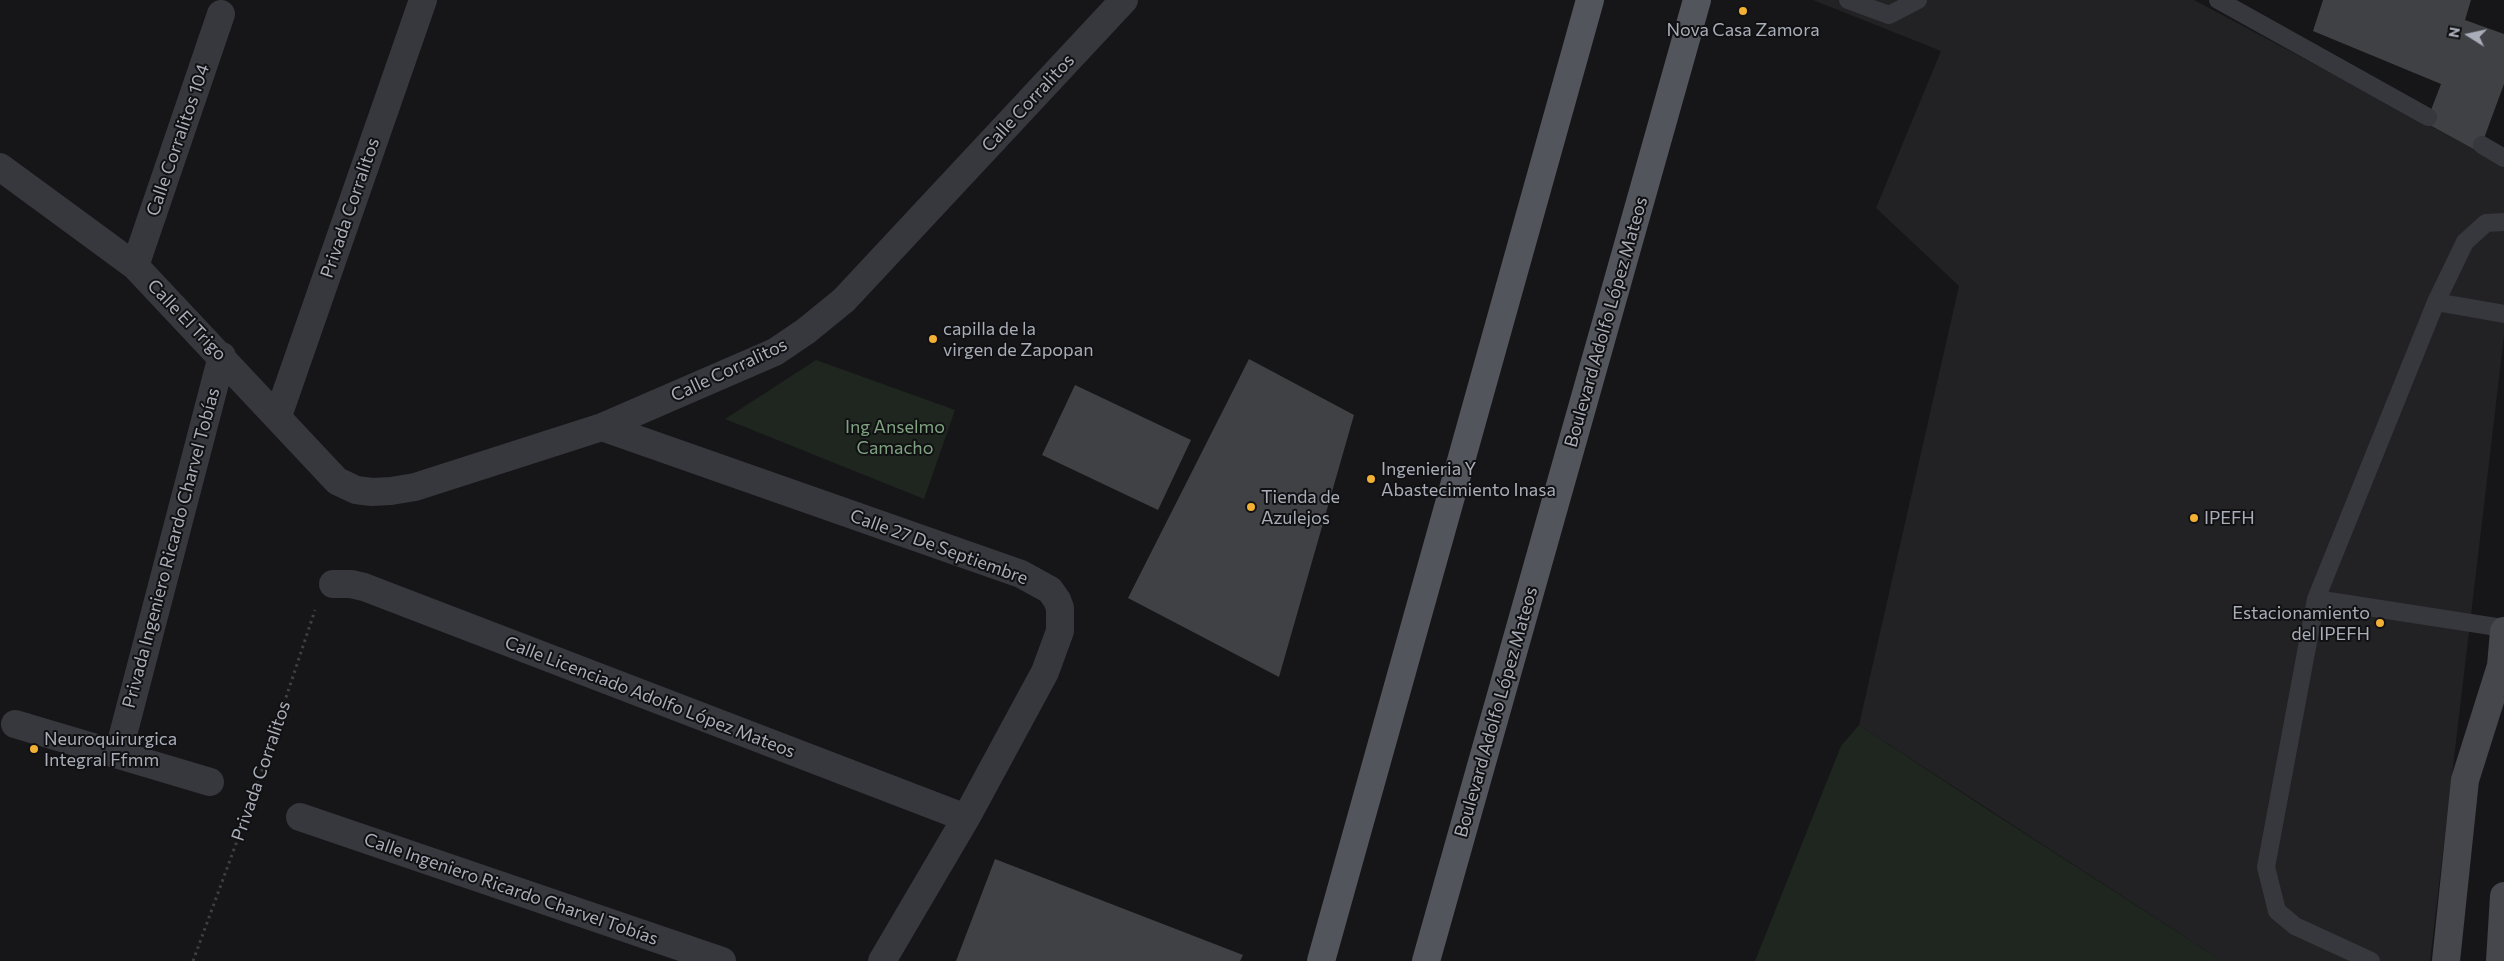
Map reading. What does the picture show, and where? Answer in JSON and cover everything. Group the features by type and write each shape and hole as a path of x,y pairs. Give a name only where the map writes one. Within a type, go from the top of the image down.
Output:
{"main road":[{"path":"1320,961 1590,0"},
{"name":"Boulevard Adolfo López Mateos","path":"1426,961 1697,0"},
{"path":"2504,630 2501,666 2504,702"},
{"path":"2446,961 2465,780 2501,666"},
{"path":"2500,961 2504,896"}],"street":[{"name":"Privada Corralitos","path":"278,416 423,0"},
{"name":"Calle Corralitos","path":"356,490 372,492 415,487 602,427 776,352 814,325 844,300 1124,0"},
{"name":"Calle Corralitos 104","path":"135,266 221,14"},
{"name":"Calle El Trigo","path":"0,167 135,266 278,416 324,469 338,481 356,490"},
{"name":"Privada Ingeniero Ricardo Charvel Tobías","path":"118,754 222,356"},
{"name":"Calle 27 De Septiembre","path":"602,427 1021,574 1050,590 1060,608 1060,631 1045,672 966,818 882,961"},
{"name":"Calle Licenciado Adolfo López Mateos","path":"333,584 351,584 364,587 966,818"},
{"path":"15,724 210,782"},
{"name":"Calle Ingeniero Ricardo Charvel Tobías","path":"300,817 722,961"}],"lane":[{"path":"1848,0 1889,15 1918,0"},
{"path":"2218,0 2428,117"},
{"path":"2482,145 2504,158"},
{"path":"2372,961 2295,926 2277,911 2266,867 2316,599 2436,302 2465,242 2486,223 2504,222"},
{"path":"2436,302 2504,314"},
{"path":"2316,599 2504,630"}],"path":[{"name":"Privada Corralitos","path":"194,961 251,803 317,606 333,584"}],"shaded area":[{"name":"IPEFH","path":"1813,0 2194,0 2504,165 2504,336 2430,961 2222,961 1859,725 1959,286 1876,208 1941,51"}],"green space":[{"name":"Ing Anselmo Camacho","path":"816,360 955,410 924,499 725,419"},
{"path":"1859,725 2222,961 1755,961 1841,746"}],"building":[{"path":"2323,0 2471,0 2465,20 2504,34 2504,84 2479,152 2426,123 2441,84 2313,31"},
{"name":"Tienda de Azulejos","path":"1249,359 1354,415 1279,677 1128,598"},
{"path":"1075,385 1191,440 1158,510 1042,455"},
{"path":"995,859 1243,955 1240,961 956,961"}],"place":[{"name":"Nova Casa Zamora","path":"1743,11"},
{"name":"capilla de la virgen de Zapopan","path":"933,339"},
{"name":"Ingenieria Y Abastecimiento Inasa","path":"1371,479"},
{"name":"Tienda de Azulejos","path":"1251,507"},
{"name":"IPEFH","path":"2194,518"},
{"name":"Estacionamiento del IPEFH","path":"2380,623"},
{"name":"Neuroquirurgica Integral Ffmm","path":"34,749"}]}
